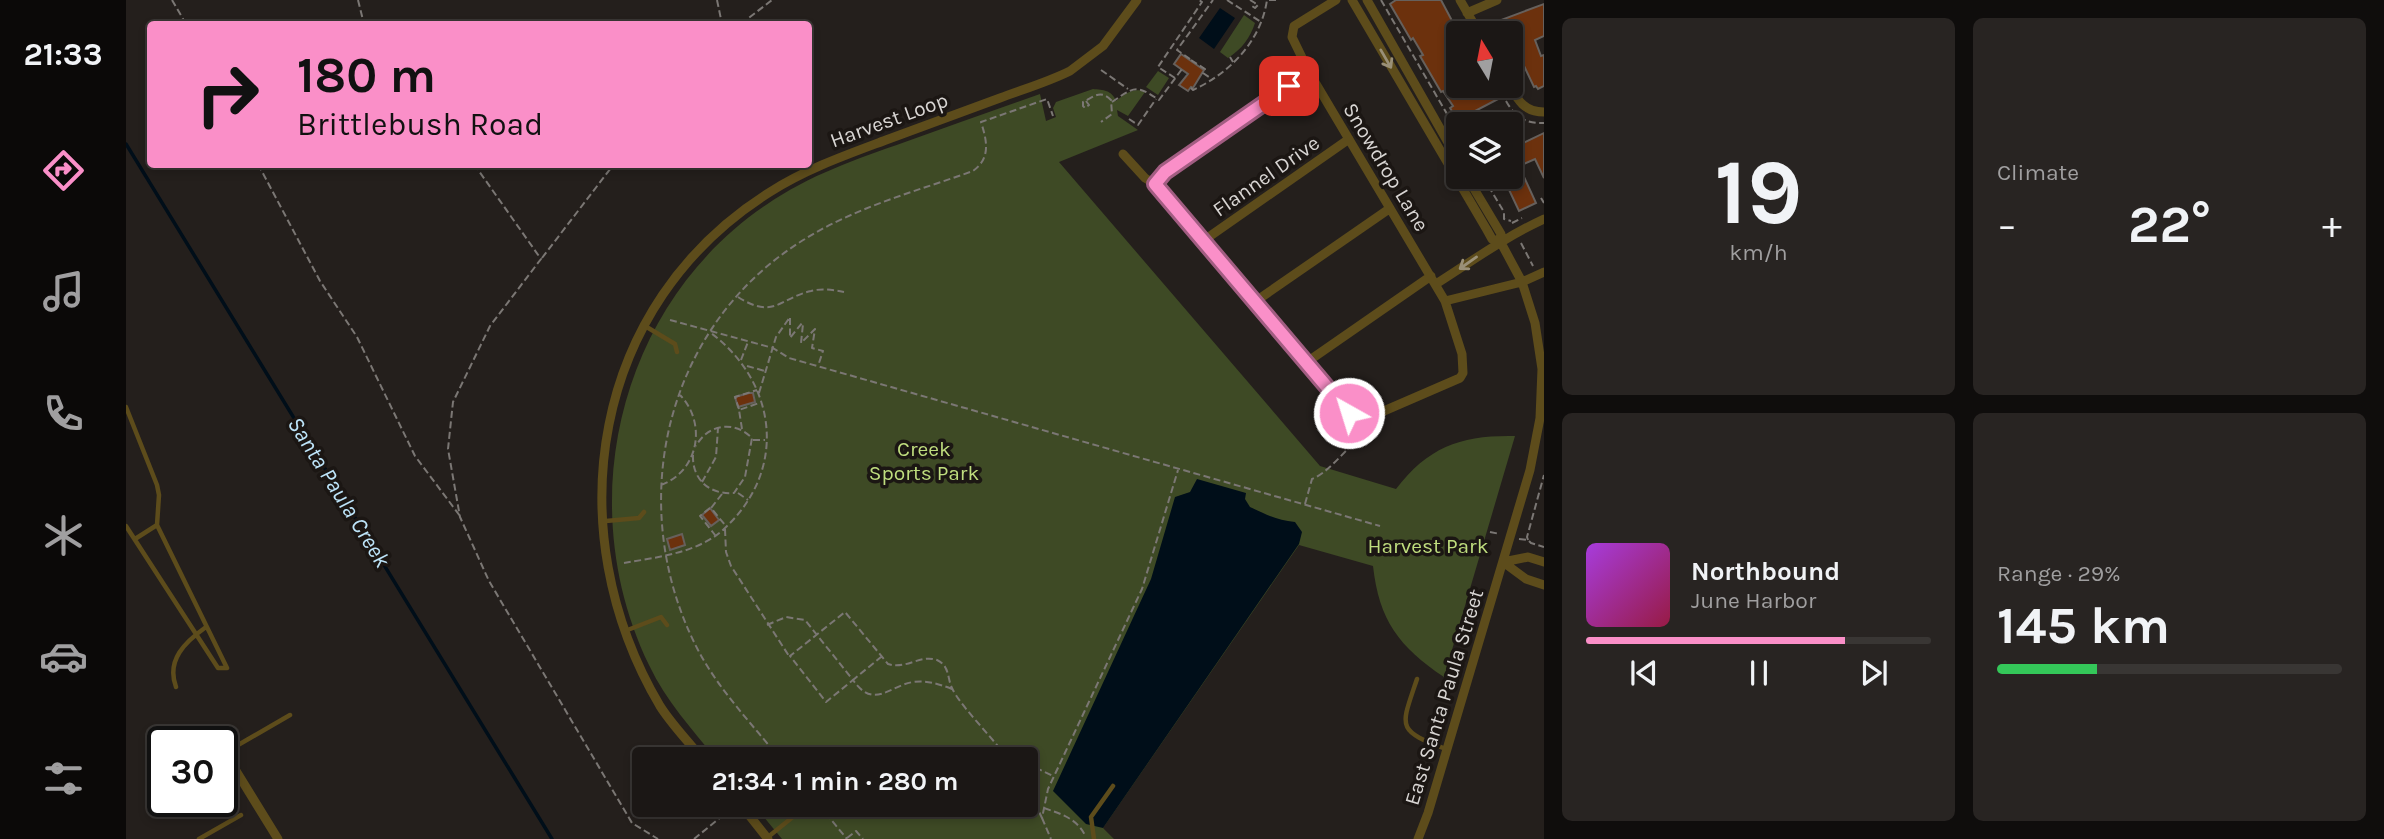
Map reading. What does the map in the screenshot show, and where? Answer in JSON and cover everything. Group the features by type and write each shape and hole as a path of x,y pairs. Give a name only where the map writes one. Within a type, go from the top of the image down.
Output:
{"street":[{"name":"Harvest Loop","path":"694,747 662,708 625,631 607,567 601,521 601,474 607,429 621,379 644,326 670,285 701,248 726,224 768,192 830,161 1070,71 1103,46 1137,0"},
{"name":"Snowdrop Lane","path":"1336,0 1301,21 1292,30 1292,37 1309,72 1445,301 1458,338 1463,373 1452,383 1370,417 1352,415"},
{"path":"1352,0 1478,217 1492,239 1500,241"},
{"path":"1367,0 1446,139"},
{"path":"1460,0 1472,21"},
{"path":"1467,13 1497,0"},
{"path":"1155,184 1165,172 1309,72"},
{"path":"1518,98 1529,110 1544,112"},
{"name":"Flannel Drive","path":"1203,241 1349,139"},
{"path":"1123,154 1145,178 1155,184 1352,415"},
{"path":"1474,189 1500,234 1500,241"},
{"path":"1256,301 1389,209"},
{"path":"1307,362 1433,280 1544,219"},
{"name":"East Santa Paula Street","path":"1418,839 1530,470 1542,400 1538,340 1522,282 1500,241"},
{"path":"1445,301 1522,282 1541,273"},
{"path":"1503,562 1528,557 1544,562"},
{"path":"1503,562 1526,579 1544,585"},
{"path":"238,774 278,839"},
{"path":"751,817 768,838"}],"lane":[{"path":"644,326 675,344 678,347 677,352"},
{"path":"126,407 157,485 157,525 226,668 218,668 126,526"},
{"path":"601,521 639,518 644,512"},
{"path":"135,539 157,525"},
{"path":"625,631 661,617 667,625"},
{"path":"176,687 172,666 176,657 206,627"},
{"path":"1417,679 1403,719 1407,730 1418,739 1447,750"},
{"path":"238,745 290,715"},
{"path":"1094,839 1091,817 1113,786"},
{"path":"199,839 240,815"},
{"path":"768,838 793,817"}],"path":[{"path":"172,0 184,21"},
{"path":"358,0 362,21"},
{"path":"717,0 721,21"},
{"path":"745,21 772,0"},
{"path":"1175,78 1158,67 1202,2 1199,0"},
{"path":"1213,0 1177,50 1205,69 1203,73 1213,79"},
{"path":"1227,0 1261,22"},
{"path":"1250,0 1255,3"},
{"path":"1191,88 1194,90 1213,79 1233,63 1250,44 1268,0 1277,0"},
{"path":"1381,0 1446,112"},
{"path":"1246,41 1250,44"},
{"path":"1230,57 1233,63"},
{"path":"1112,102 1129,90 1144,90 1159,100 1182,69"},
{"path":"1101,70 1129,90"},
{"path":"1086,101 1098,94 1105,95 1112,102 1112,114 1101,122"},
{"path":"1129,119 1138,125 1156,98"},
{"path":"770,747 722,688 698,651 677,600 660,520 660,485 666,440 679,394 710,332 737,297 769,265 827,226 979,167 984,162 987,149 981,122 1047,99 1053,116"},
{"path":"260,168 320,281 357,337 415,456 460,517 489,581 632,823 658,839"},
{"path":"477,168 541,259"},
{"path":"460,517 448,449 453,402 490,326 611,168"},
{"path":"1490,189 1504,212 1504,219 1512,222"},
{"path":"1541,198 1544,203"},
{"path":"1515,233 1541,273"},
{"path":"737,297 752,305 771,307 811,290 844,292"},
{"path":"758,391 776,337 790,317 791,339 802,323 801,343 815,329 812,348 823,351 818,367"},
{"path":"670,320 773,348 789,358 818,367 1380,526"},
{"path":"624,564 666,556 693,547 715,535 726,527 749,500 762,470 767,440 758,391 741,360 710,332"},
{"path":"741,360 748,341"},
{"path":"745,366 766,371"},
{"path":"742,430 735,397 758,391"},
{"path":"660,485 683,471 695,446 697,430 693,414 679,394"},
{"path":"739,410 762,402"},
{"path":"1304,505 1312,479 1322,475 1353,445 1352,415"},
{"path":"695,446 705,434 718,427 731,426 752,438 748,466 737,492"},
{"path":"702,483 716,457 718,427"},
{"path":"752,440 767,440"},
{"path":"693,454 694,468 702,483 723,493 737,492 749,500"},
{"path":"1042,818 1046,793 1142,589 1178,469"},
{"path":"1528,540 1544,475"},
{"path":"715,535 700,516 711,508 723,493"},
{"path":"711,508 726,527 726,552 731,566 767,625 827,702 882,657"},
{"path":"790,656 845,612 888,664 899,666 928,659 937,661 947,669 952,689 1000,747"},
{"path":"767,625 782,617 792,616 805,620 863,691 883,694 917,681 936,683 952,689"},
{"path":"1038,769 1054,776"},
{"path":"1043,807 1073,820 1087,839"},
{"path":"1038,810 1051,839"},
{"path":"694,839 721,817"},
{"path":"829,817 847,839 856,831 863,839"}],"green space":[{"path":"1244,15 1255,23 1248,38 1228,58 1220,52"},
{"path":"1158,71 1169,78 1158,95 1146,87"},
{"name":"Creek Sports Park","path":"1093,89 1110,93 1116,101 1133,91 1145,92 1128,116 1117,110 1118,116 1138,130 1059,162 1320,466 1396,489 1421,462 1448,446 1479,438 1515,436 1444,677 1415,655 1394,631 1380,602 1373,566 1299,545 1103,828 1114,839 782,839 764,817 1038,817 1038,747 706,747 671,703 649,665 626,604 614,540 613,476 623,413 643,353 674,297 715,247 782,194 851,161 1040,94 1046,121 1056,117 1053,108 1056,102"}],"water":[{"path":"1220,8 1235,18 1214,49 1199,38"},
{"path":"1197,479 1246,493 1245,499 1250,507 1272,517 1295,522 1302,532 1299,544 1103,828 1086,824 1053,791 1151,579 1175,497 1190,492"}],"building":[{"path":"1396,0 1441,0 1452,21 1446,21 1446,96 1441,92 1420,56 1423,55 1390,4"},
{"path":"1544,4 1544,36 1535,40 1541,56 1544,55 1544,86 1538,89 1534,87 1523,64 1523,21 1501,20"},
{"path":"1181,54 1204,70 1193,88 1188,91 1179,85 1188,74 1174,64"},
{"path":"1448,98 1500,98 1473,112 1453,112 1450,108 1453,106"},
{"path":"1544,133 1544,178 1535,159 1523,164 1523,143"},
{"path":"1523,175 1536,203 1519,211 1509,189 1523,189"},
{"path":"753,393 755,402 738,407 735,397"},
{"path":"710,508 719,520 711,526 702,515"},
{"path":"682,534 685,545 670,550 667,539"}],"waterway":[{"name":"Santa Paula Creek","path":"126,144 552,839"}],"route":[{"path":"1289,86 1165,172 1155,184 1349,413"}],"park label":[{"name":"Harvest Park","path":"1428,546"}]}
